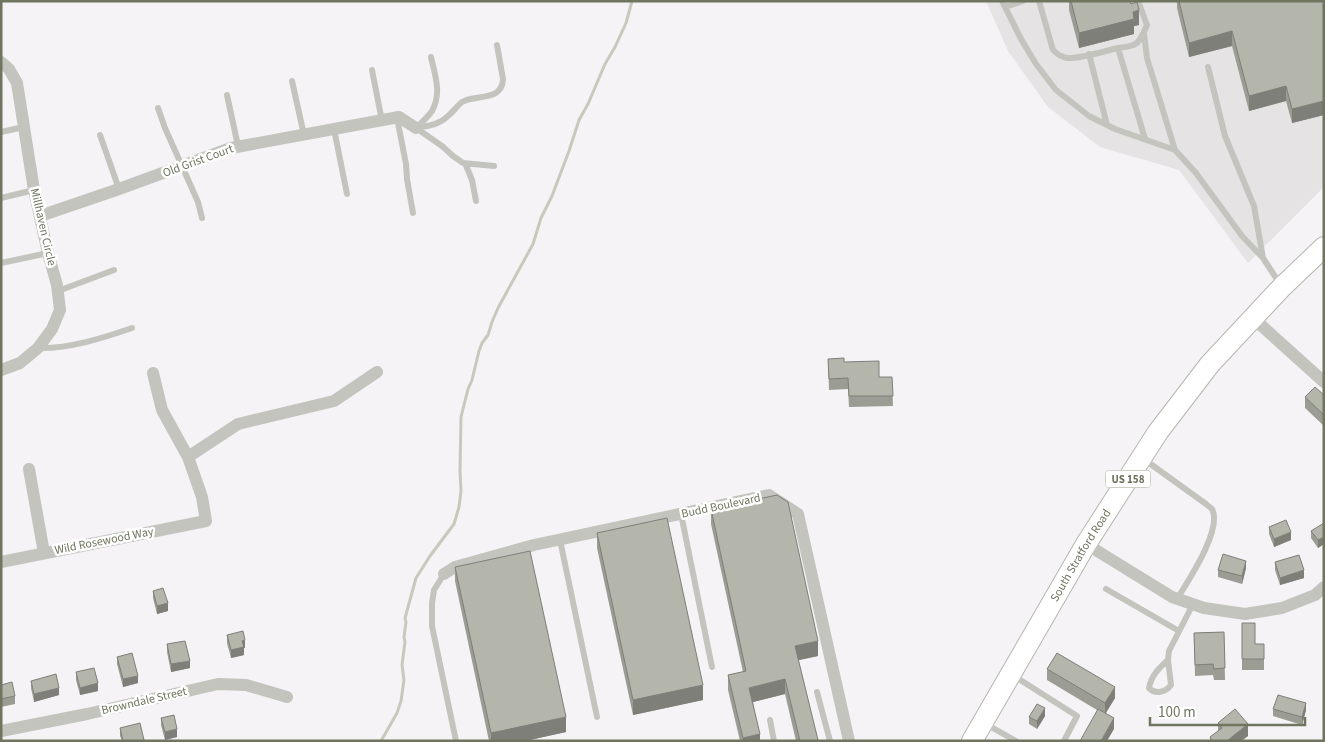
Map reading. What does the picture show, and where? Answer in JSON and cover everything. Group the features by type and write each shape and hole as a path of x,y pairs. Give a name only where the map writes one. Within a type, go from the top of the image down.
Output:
{"main road":[{"name":"South Stratford Road","path":"972,741 1086,544 1158,432 1210,364 1282,287 1324,247"}],"street":[{"name":"Millhaven Circle","path":"1,62 9,69 17,84 34,190 58,290 60,310 52,328 38,348 20,363 1,370"},
{"path":"397,118 416,128"},
{"name":"Old Grist Court","path":"40,216 238,146 397,118"},
{"path":"1253,318 1324,382"},
{"path":"153,373 162,410 188,457 238,424 334,401 378,372"},
{"name":"Wild Rosewood Way","path":"1,562 206,521 202,497 188,457"},
{"path":"29,470 44,553"},
{"name":"Budd Boulevard","path":"444,574 455,567 534,545 769,495 798,514 849,741"},
{"path":"1086,544 1172,597 1204,608 1245,614 1282,608 1314,596 1324,588"},
{"name":"Browndale Street","path":"1,731 87,714 218,684 246,685 287,697"}],"lane":[{"path":"1024,1 1004,4 1036,64 1056,90 1089,116 1107,125 1176,150"},
{"path":"1039,1 1053,50 1066,58 1131,47 1137,44 1144,34 1147,25 1138,1"},
{"path":"1144,34 1149,67 1176,150 1196,173 1242,236 1263,258 1282,287"},
{"path":"416,128 432,126 442,121 462,102 489,96 497,92 503,83 497,45"},
{"path":"1118,48 1145,139"},
{"path":"1089,54 1107,125"},
{"path":"416,128 432,111 438,95 431,57"},
{"path":"1208,67 1225,136 1254,206 1263,258"},
{"path":"372,70 382,121"},
{"path":"292,81 304,135"},
{"path":"227,95 238,146"},
{"path":"158,108 198,202 202,218"},
{"path":"397,118 414,213"},
{"path":"1,132 24,127"},
{"path":"416,128 458,160 465,163 494,166"},
{"path":"334,129 347,194"},
{"path":"100,135 119,189"},
{"path":"465,163 472,180 476,201"},
{"path":"1,198 34,190"},
{"path":"1,263 48,253"},
{"path":"58,290 114,270"},
{"path":"38,348 52,349 104,338 132,328"},
{"path":"1142,458 1206,504 1212,509 1214,515 1210,542 1178,599"},
{"path":"681,514 712,666"},
{"path":"560,540 597,717"},
{"path":"444,574 434,590 432,626 456,741"},
{"path":"1106,589 1180,631"},
{"path":"1168,660 1158,669 1150,682 1149,688 1152,691 1158,692 1168,689 1171,685 1168,660 1169,651 1193,604"},
{"path":"1011,674 1078,716 1064,741"},
{"path":"818,692 830,741"},
{"path":"770,720 774,741"},
{"path":"983,722 1016,741"}],"shaded area":[{"path":"986,1 1324,1 1324,187 1248,263 1179,170 1100,147 1048,107 1008,51"}],"building":[{"path":"1071,1 1130,1 1131,4 1137,2 1139,10 1133,12 1134,19 1079,33"},
{"path":"1179,1 1324,1 1324,101 1292,109 1286,86 1249,96 1232,31 1189,43"},
{"path":"844,358 844,362 879,361 879,377 892,377 893,396 849,396 848,378 829,379 828,359"},
{"path":"1315,387 1324,395 1324,415 1305,397"},
{"path":"777,495 788,502 818,641 795,646 818,740 815,741 800,741 785,679 749,688 760,734 743,738 728,675 746,671 711,509"},
{"path":"667,518 703,685 633,700 597,533"},
{"path":"1286,520 1291,532 1274,539 1269,527"},
{"path":"1324,523 1324,537 1318,540 1311,531"},
{"path":"530,551 566,717 491,733 455,567"},
{"path":"1223,554 1246,561 1242,576 1218,570"},
{"path":"1299,555 1304,570 1280,578 1275,562"},
{"path":"163,588 168,603 157,606 153,591"},
{"path":"1242,623 1255,623 1255,644 1264,644 1264,659 1242,659"},
{"path":"243,631 245,640 242,641 244,647 231,650 227,635"},
{"path":"1224,632 1225,668 1214,669 1213,664 1195,665 1194,633"},
{"path":"185,641 190,661 171,664 167,644"},
{"path":"132,653 138,676 123,679 117,657"},
{"path":"1057,653 1115,687 1105,703 1047,669"},
{"path":"94,668 98,683 80,688 76,672"},
{"path":"56,674 59,688 34,694 31,681"},
{"path":"12,682 15,696 1,699 1,685"},
{"path":"1278,695 1306,703 1302,717 1273,709"},
{"path":"1037,704 1045,708 1037,721 1029,717"},
{"path":"1098,709 1114,718 1101,741 1080,741"},
{"path":"1235,709 1248,724 1227,741 1212,741 1210,737 1222,728 1218,723"},
{"path":"174,715 177,729 165,732 161,718"},
{"path":"140,723 144,740 123,741 120,728"}],"waterway":[{"path":"381,741 397,713 401,701 404,680 402,665 405,642 405,618 416,578 454,524 459,507 461,491 461,417 479,351 488,335 498,308 533,244 541,218 552,196 579,120 626,23 632,1"}]}
